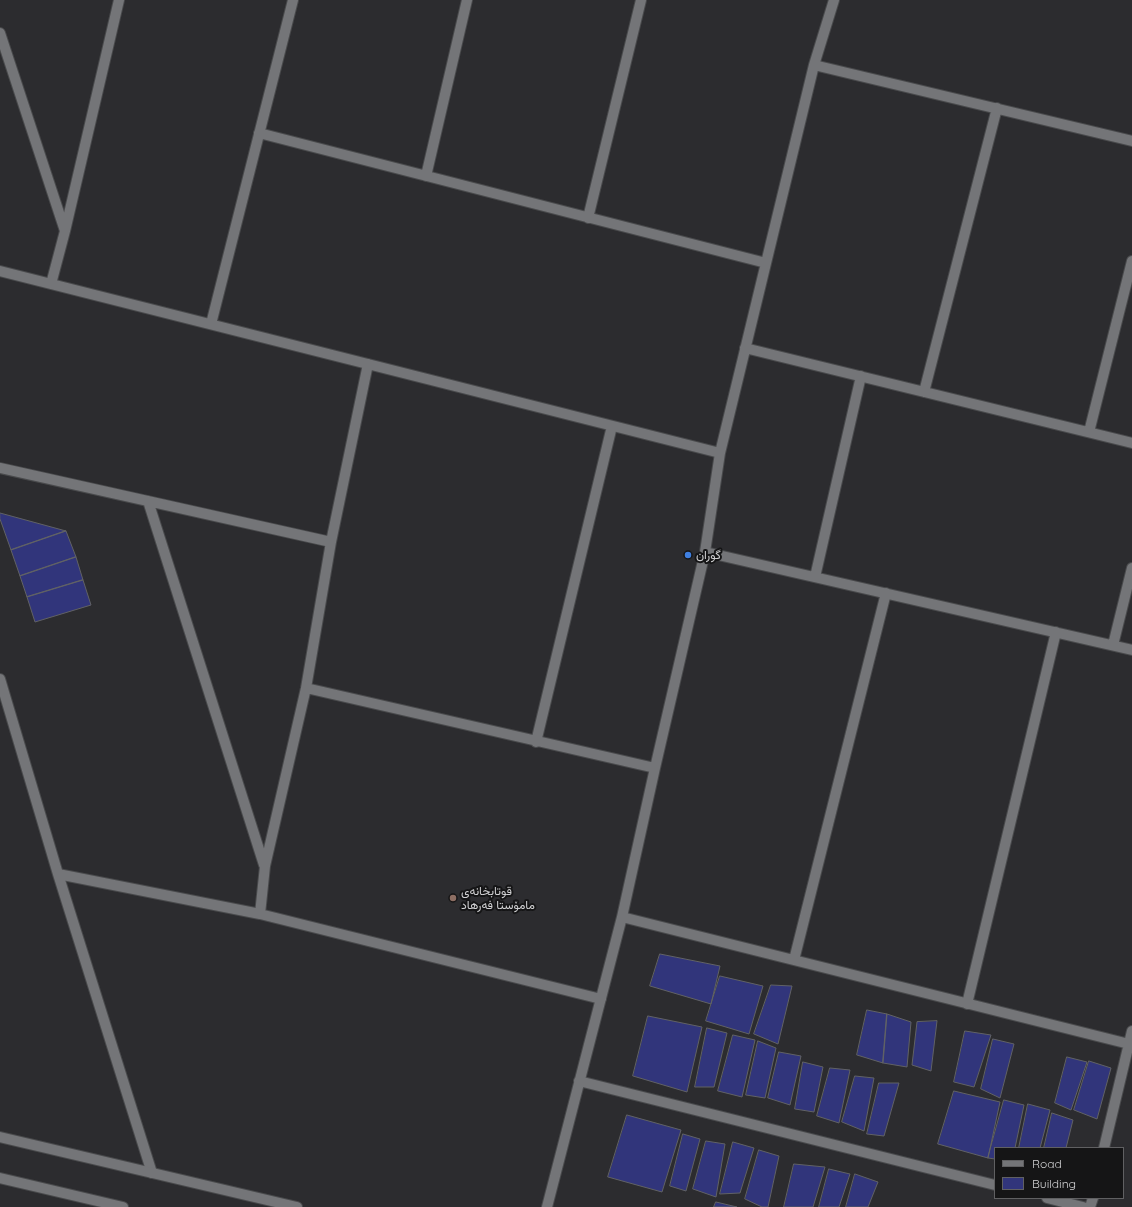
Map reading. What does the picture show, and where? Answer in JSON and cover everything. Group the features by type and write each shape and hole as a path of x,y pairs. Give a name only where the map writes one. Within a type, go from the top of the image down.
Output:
{"street":[{"path":"51,284 119,0"},
{"path":"211,324 293,0"},
{"path":"426,176 467,0"},
{"path":"588,218 641,0"},
{"path":"548,1207 622,917 705,552 720,453 814,65 834,0"},
{"path":"0,33 64,231"},
{"path":"814,65 1132,141"},
{"path":"924,392 997,108"},
{"path":"259,133 766,263"},
{"path":"1089,432 1132,261"},
{"path":"0,271 720,453"},
{"path":"745,348 1132,443"},
{"path":"260,914 265,866 306,688 331,542 368,364"},
{"path":"815,577 861,376"},
{"path":"536,742 612,426"},
{"path":"0,468 331,542"},
{"path":"148,502 265,866"},
{"path":"705,552 1132,650"},
{"path":"1112,645 1132,568"},
{"path":"794,960 886,593"},
{"path":"967,1004 1056,632"},
{"path":"0,679 58,874 152,1173"},
{"path":"306,688 536,742 655,768"},
{"path":"58,874 260,914 601,999"},
{"path":"622,917 1129,1044"},
{"path":"1104,1147 1132,1031"},
{"path":"579,1082 994,1185"},
{"path":"0,1137 297,1207"},
{"path":"0,1178 123,1207"},
{"path":"1050,1199 1083,1207"}],"building":[{"path":"0,513 66,531 11,550 0,519"},
{"path":"66,531 76,557 20,576 11,550"},
{"path":"76,557 83,580 27,597 20,576"},
{"path":"83,580 91,605 35,622 27,597"},
{"path":"660,954 720,966 711,1004 650,986"},
{"path":"720,976 763,986 749,1034 706,1021"},
{"path":"771,985 792,986 778,1044 754,1034"},
{"path":"867,1010 887,1014 883,1063 857,1055"},
{"path":"887,1014 911,1022 907,1067 883,1063"},
{"path":"648,1016 702,1027 687,1092 633,1076"},
{"path":"937,1021 931,1071 912,1065 917,1022"},
{"path":"707,1028 727,1033 714,1087 695,1087"},
{"path":"965,1031 991,1035 974,1087 954,1082"},
{"path":"733,1035 755,1040 742,1097 718,1091"},
{"path":"993,1039 1014,1044 1000,1098 981,1089"},
{"path":"758,1041 776,1048 765,1098 746,1095"},
{"path":"779,1052 801,1056 790,1105 768,1098"},
{"path":"1067,1057 1087,1062 1071,1110 1055,1103"},
{"path":"1089,1061 1111,1068 1097,1119 1074,1110"},
{"path":"803,1062 823,1067 814,1112 795,1109"},
{"path":"830,1068 850,1070 839,1123 817,1116"},
{"path":"855,1076 874,1078 864,1131 842,1122"},
{"path":"879,1083 899,1083 884,1136 867,1134"},
{"path":"954,1091 1000,1102 988,1158 938,1144"},
{"path":"1004,1100 1024,1105 1015,1147 994,1147 994,1159 988,1158"},
{"path":"1028,1104 1050,1110 1040,1147 1019,1147"},
{"path":"1052,1113 1073,1120 1066,1147 1044,1147"},
{"path":"627,1115 681,1130 662,1192 608,1177"},
{"path":"683,1134 700,1139 686,1191 670,1186"},
{"path":"706,1141 725,1144 716,1197 693,1189"},
{"path":"733,1142 754,1148 740,1193 720,1194"},
{"path":"759,1150 779,1156 768,1207 762,1207 745,1199"},
{"path":"794,1164 825,1167 813,1207 784,1207"},
{"path":"829,1169 850,1174 839,1207 819,1207"},
{"path":"855,1174 878,1182 868,1207 846,1207"},
{"path":"716,1202 737,1207 714,1207"}],"place":[{"name":"گوران","path":"688,555"},
{"name":"قوتابخانەی مامۆستا فەرهاد","path":"453,898"}]}
